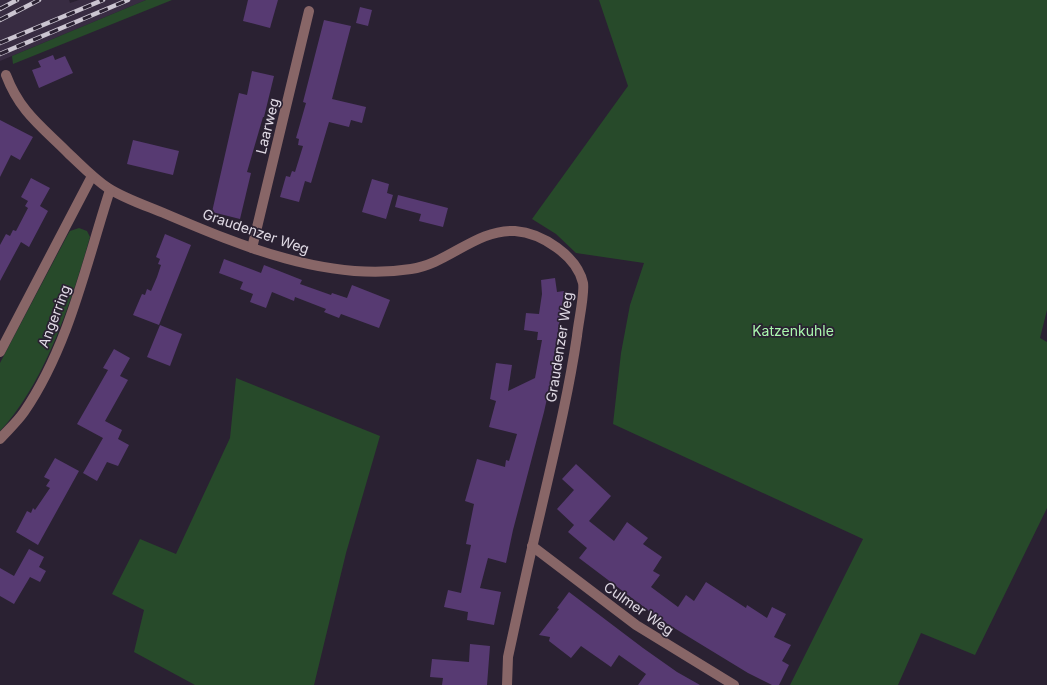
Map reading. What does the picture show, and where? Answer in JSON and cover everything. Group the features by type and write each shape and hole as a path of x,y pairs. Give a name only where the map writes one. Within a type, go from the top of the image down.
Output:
{"street":[{"name":"Laarweg","path":"252,248 309,11"},
{"name":"Graudenzer Weg","path":"6,76 19,104 30,118 92,176 110,190 252,248 294,262 340,269 375,271 413,269 438,260 488,235 515,231 535,236 556,246 569,259 578,271 584,285 573,364 508,658 507,685"},
{"name":"Angerring","path":"0,352 92,176"},
{"name":"Angerring","path":"0,440 24,412 51,364 74,307 110,190"},
{"name":"Culmer Weg","path":"532,546 636,625 734,685"}],"shaded area":[{"path":"0,0 69,0 70,3 79,0 146,0 0,61"}],"green space":[{"path":"146,0 172,0 13,64 12,56"},
{"name":"Katzenkuhle","path":"599,0 1047,0 1047,310 1040,338 1047,342 1047,508 975,655 921,633 898,685 790,685 863,539 613,424 621,353 630,305 644,263 576,253 556,234 532,219 628,86"},
{"path":"79,228 87,231 90,237 75,287 55,340 31,389 0,431 0,363 67,236 70,231"},
{"path":"236,378 380,436 346,553 314,685 195,685 134,652 144,610 112,594 140,539 176,554 230,438"}],"building":[{"path":"248,0 278,0 270,28 243,21"},
{"path":"360,7 372,10 368,26 356,23"},
{"path":"324,20 351,26 332,99 366,107 362,123 351,120 349,127 329,122 311,183 305,181 299,202 280,197 286,176 290,177 292,171 295,172 303,146 298,145 299,139 296,138 306,103 303,102"},
{"path":"53,55 55,60 65,56 73,73 39,88 32,70 41,67 38,61"},
{"path":"252,71 274,76 264,117 247,172 251,173 240,219 212,212 239,93 247,95"},
{"path":"0,120 33,137 20,160 11,155 0,177"},
{"path":"133,140 179,151 173,175 127,164"},
{"path":"31,178 50,188 40,206 48,211 29,247 21,242 0,281 0,245 6,234 10,236 13,230 16,231 28,208 25,206 28,201 21,197"},
{"path":"372,179 389,184 387,193 393,195 386,219 362,212"},
{"path":"398,195 448,208 443,227 419,221 421,214 395,207"},
{"path":"165,234 191,245 159,325 133,315 142,294 145,295 147,289 151,291 157,277 161,265 158,264 160,259 156,257"},
{"path":"224,259 261,273 264,265 302,280 300,284 331,295 332,293 347,298 352,285 390,300 379,328 341,314 339,318 324,312 326,309 295,297 294,301 272,292 266,308 250,302 253,294 240,289 243,282 219,273"},
{"path":"555,278 557,292 564,291 550,385 544,412 513,530 506,563 488,558 480,588 501,592 494,625 467,620 468,612 444,607 448,590 461,593 471,545 466,544 474,504 465,501 477,459 505,467 506,460 509,461 517,434 489,427 496,401 490,399 496,363 512,365 508,391 535,378 542,340 537,340 538,332 524,330 526,313 539,314 542,294 541,280"},
{"path":"160,325 182,334 170,366 147,357"},
{"path":"114,349 130,358 120,376 128,380 105,421 122,430 118,439 129,445 118,466 107,462 97,481 83,473 103,438 77,424 108,370 103,368"},
{"path":"55,458 79,471 38,545 16,532 27,511 31,513 33,508 35,510 50,488 46,486 50,480 44,477"},
{"path":"576,464 611,496 589,521 614,541 627,522 648,538 643,544 662,557 653,571 660,575 651,587 678,607 686,595 694,601 706,582 746,608 747,605 767,618 772,607 786,614 774,637 791,645 782,661 789,665 779,685 772,685 748,673 661,620 579,558 587,548 568,532 574,525 557,509 574,490 562,479"},
{"path":"29,549 44,557 39,567 46,571 40,582 30,577 14,604 0,596 0,568 14,576"},
{"path":"569,592 643,648 677,672 700,685 638,685 646,674 619,655 611,667 581,646 571,658 549,641 550,637 539,635 559,609 557,608"},
{"path":"470,644 490,646 487,685 442,685 443,678 430,677 432,659 469,662"}],"railway":[{"path":"0,9 17,0"},
{"path":"0,20 39,0"},
{"path":"0,43 103,0"},
{"path":"0,54 128,0"}]}
